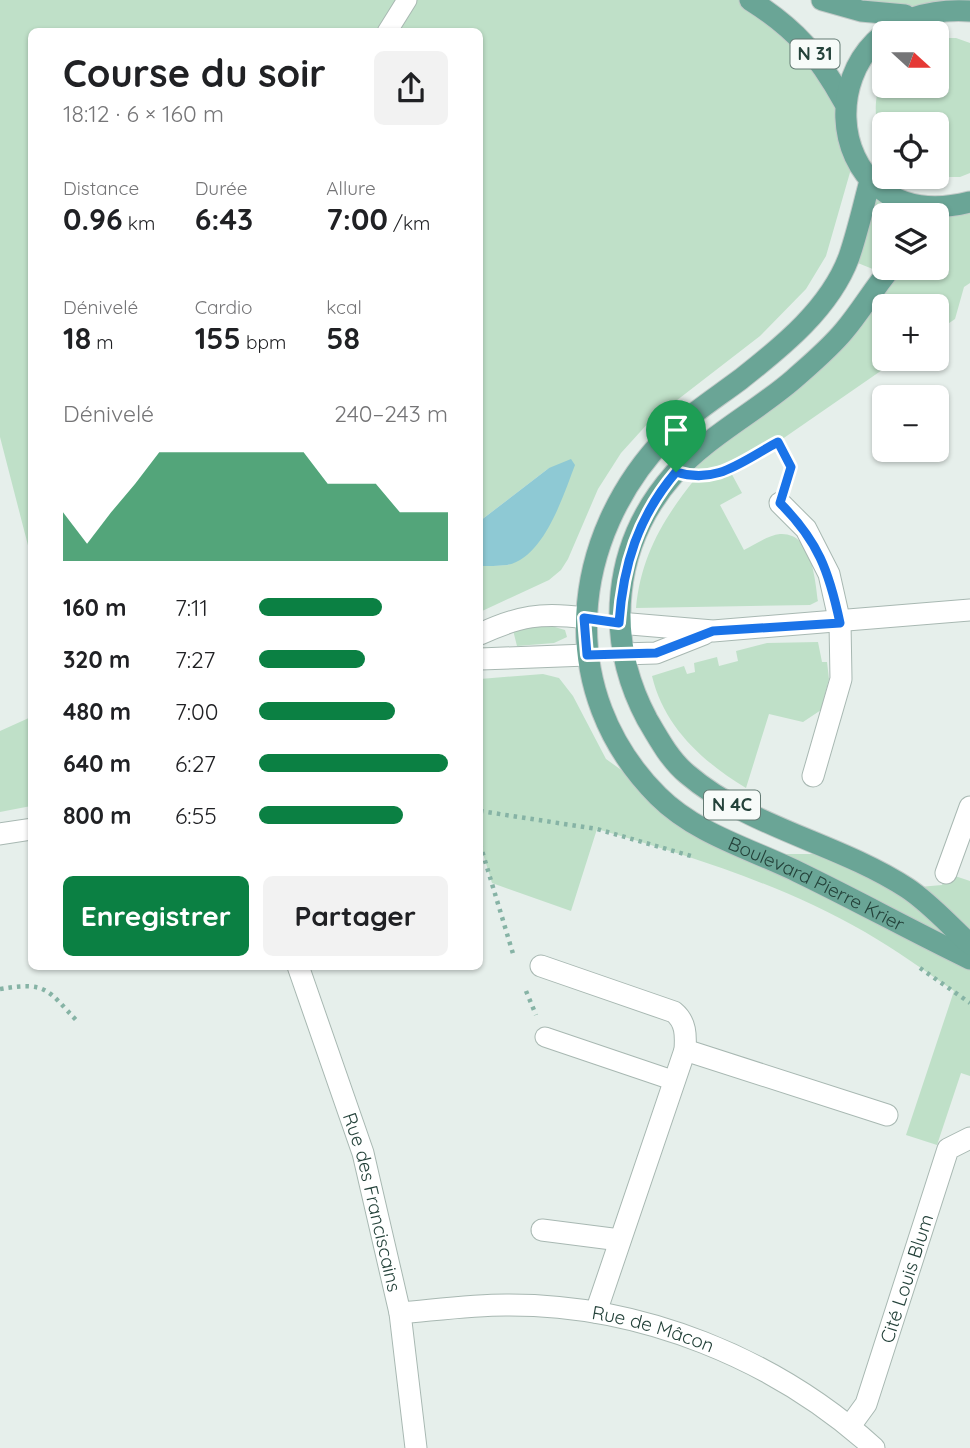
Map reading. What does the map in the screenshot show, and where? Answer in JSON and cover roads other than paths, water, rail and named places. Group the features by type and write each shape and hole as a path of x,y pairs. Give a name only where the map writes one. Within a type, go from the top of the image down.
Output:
{"main road":[{"name":"N 31","path":"750,0 775,16 806,42 825,68 844,103"},
{"path":"822,0 861,11 905,15 946,7 970,11"},
{"path":"905,15 881,30 861,50 849,75 844,103 846,130 855,155 871,177 895,195 922,205 952,210"},
{"name":"Boulevard Pierre Krier","path":"871,177 848,259 820,308 774,354 671,433 638,467 600,540 590,576 584,618 587,655 595,690 607,718 626,755 659,797 710,834 797,871 970,959"},
{"name":"Boulevard Pierre Krier","path":"882,280 843,332 793,380 676,472 657,495 640,526 622,583 619,623 622,654 628,680 649,723 660,743 686,774 733,806 812,839 908,888 970,944"},
{"path":"584,618 619,623"},
{"path":"587,655 622,654"}],"street":[{"path":"780,503 806,529 829,573 840,623 841,679 813,776"},
{"path":"619,623 713,631 840,623 970,610"},
{"path":"483,633 530,615 584,618"},
{"path":"622,654 656,653 713,631"},
{"path":"483,659 587,655"},
{"path":"946,873 970,807"},
{"path":"0,834 28,830"},
{"path":"541,966 674,1012 683,1023 685,1050 596,1312"},
{"name":"Rue des Franciscains","path":"299,970 363,1153 400,1313 416,1448"},
{"path":"685,1050 887,1115"},
{"name":"Cité Louis Blum","path":"850,1426 866,1404 948,1149 970,1138"},
{"path":"542,1230 620,1240"},
{"name":"Rue de Mâcon","path":"400,1313 507,1305 596,1312 679,1333 767,1370 850,1426 874,1448"}],"lane":[{"path":"390,28 407,0"},
{"path":"545,1037 675,1081"}],"water":[{"path":"571,459 575,465 558,508 542,538 532,551 520,560 507,565 483,566 483,519 549,468"}]}
